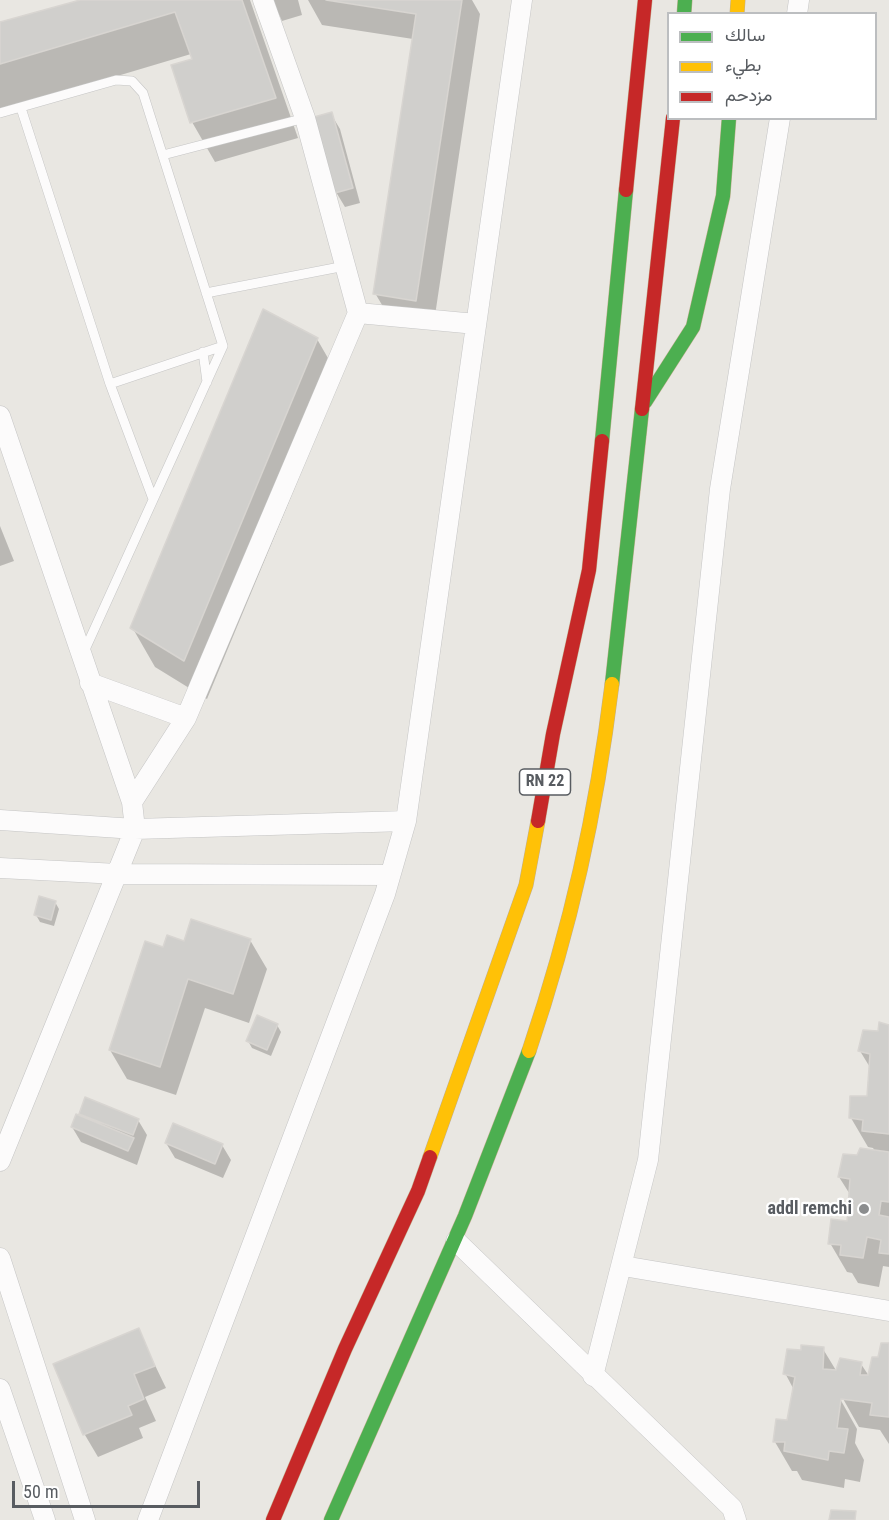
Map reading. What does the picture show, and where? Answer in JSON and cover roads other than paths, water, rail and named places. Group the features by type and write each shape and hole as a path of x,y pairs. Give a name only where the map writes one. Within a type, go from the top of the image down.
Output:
{"highway":[{"path":"632,0 635,98"},
{"name":"RN 22","path":"273,1520 345,1349 418,1191 526,885 554,734 589,570 645,0"},
{"name":"RN 22","path":"331,1520 456,1241 538,1034 576,900 603,755 673,120"},
{"path":"641,409 693,327 723,196 729,120"}],"street":[{"path":"132,802 186,718 358,312 305,118 263,0"},
{"path":"148,1520 390,874 406,821 522,0"},
{"path":"593,1376 623,1266 648,1160 720,489 780,120"},
{"path":"358,312 476,324"},
{"path":"0,416 132,802 135,829 0,1161"},
{"path":"90,683 186,718"},
{"path":"0,820 135,829 406,821"},
{"path":"0,868 118,874 390,874"},
{"path":"456,1241 732,1508 736,1520"},
{"path":"0,1258 85,1520"},
{"path":"623,1266 889,1311"},
{"path":"0,1389 45,1520"}],"lane":[{"path":"0,113 116,80 132,81 143,93 223,346 81,658"},
{"path":"21,108 110,384 153,499"},
{"path":"163,155 305,118"},
{"path":"206,293 345,266"},
{"path":"110,384 223,346"},
{"path":"202,352 207,382"}],"place":[{"name":"addl remchi","path":"864,1209"}]}
